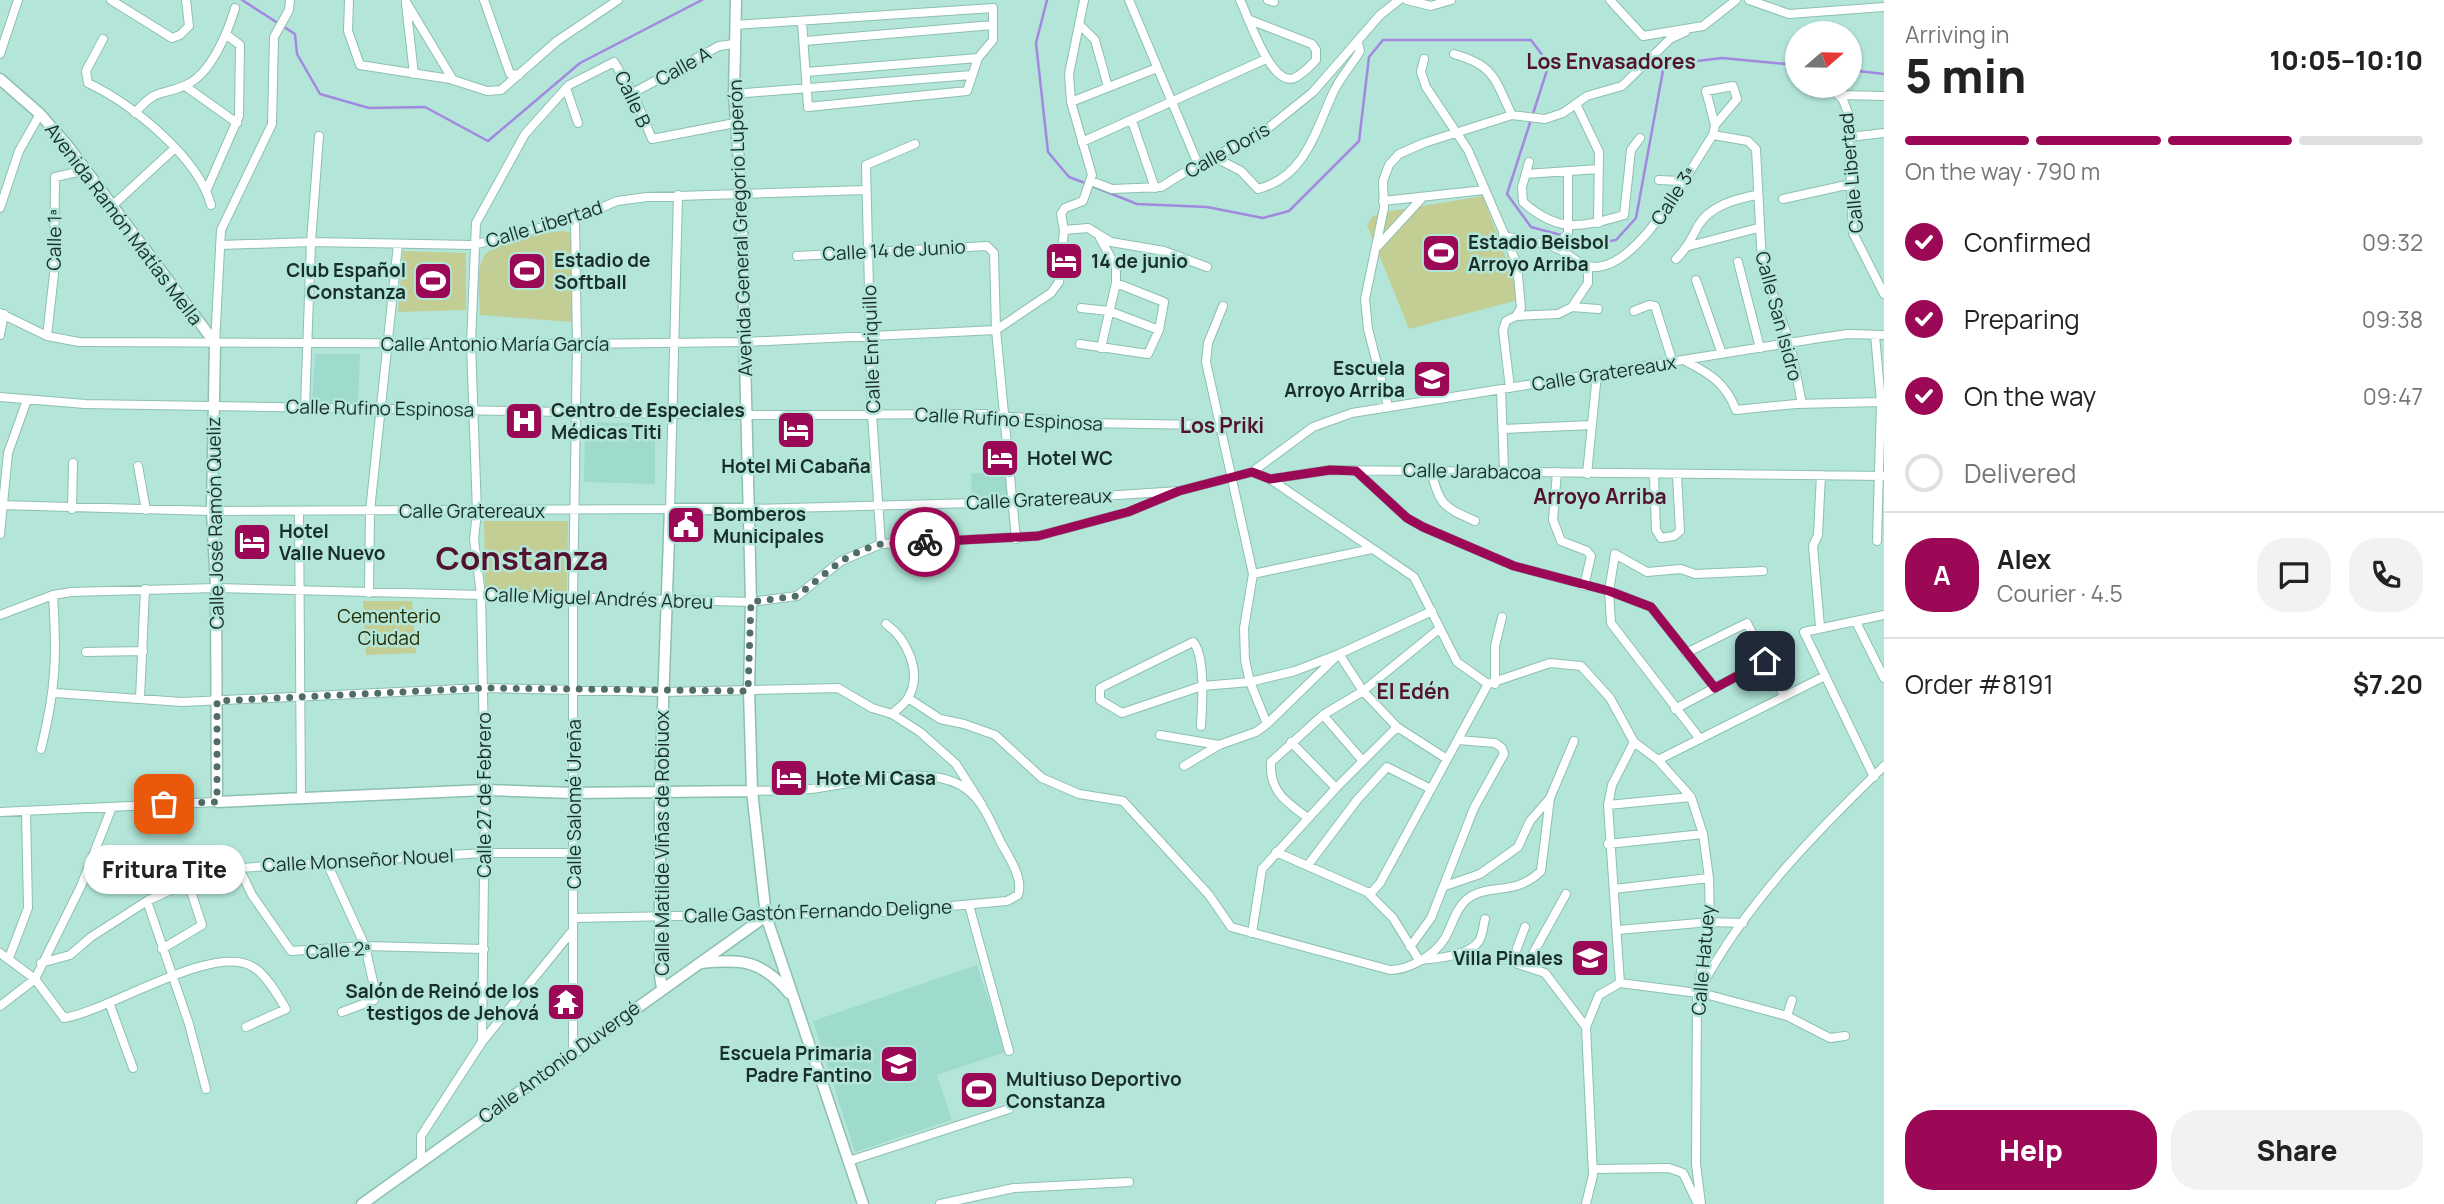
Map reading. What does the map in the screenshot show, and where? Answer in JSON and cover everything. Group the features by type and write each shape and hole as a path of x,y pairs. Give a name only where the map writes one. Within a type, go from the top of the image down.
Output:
{"main road":[{"name":"Avenida General Gregorio Luperón","path":"736,0 734,94 741,192 751,602 748,691 752,791 766,916 863,1204"},
{"name":"Avenida Ramón Matías Mella","path":"0,79 40,114 87,170 215,343"},
{"name":"Calle José Ramón Queliz","path":"215,343 212,511 216,588 217,802"},
{"name":"Calle Gratereaux","path":"670,509 749,509"},
{"name":"Calle Matilde Viñas de Robiuox","path":"662,988 660,790 670,509"},
{"path":"217,802 485,790 572,793 752,791"},
{"name":"Calle Antonio Duvergé","path":"362,1204 766,916"},
{"path":"698,963 733,960 766,968 795,1000"}],"street":[{"path":"0,54 18,0"},
{"path":"111,0 172,38 189,26 186,0"},
{"name":"Calle José Ramón Queliz","path":"215,343 220,230 272,124 274,37 289,10 290,0"},
{"path":"348,0 348,31 358,62 363,66 453,80 493,92 507,88 557,41 618,0"},
{"path":"484,0 510,74 519,75"},
{"path":"996,330 1051,293 1059,282 1063,211 1083,201 1091,181 1071,102 1069,74 1081,26 1084,0"},
{"path":"1129,0 1198,164"},
{"path":"1240,0 1266,59 1276,74 1290,79 1306,70 1317,55 1312,44 1250,19"},
{"name":"Calle Doris","path":"1091,181 1112,188 1155,188 1171,183 1198,164 1277,123 1313,92 1380,15 1399,0"},
{"path":"1407,0 1431,6 1451,0"},
{"path":"1610,0 1643,36 1685,32"},
{"path":"1388,406 1368,329 1365,299 1383,201 1382,181 1389,165 1399,154 1455,133 1512,115 1552,117 1587,96 1622,86 1670,39 1707,24 1736,0"},
{"path":"1749,0 1789,14 1884,7"},
{"path":"406,1 414,74"},
{"path":"406,1 453,80"},
{"path":"735,25 802,22 978,4 993,8 993,40 978,58 967,91 808,107 802,22"},
{"path":"135,113 153,94 185,86 202,72 227,36 235,8"},
{"path":"805,41 993,25"},
{"path":"1081,26 1096,40 1108,87"},
{"path":"207,189 237,123 240,45 227,36"},
{"path":"103,39 85,77 88,83 112,94 175,148 207,189 211,205"},
{"path":"1214,157 1241,171 1258,189 1293,170 1304,159 1334,91 1360,51 1358,43"},
{"name":"Calle A","path":"633,93 719,46 734,44"},
{"path":"1454,54 1478,60 1488,68 1496,77 1512,115"},
{"path":"806,72 978,58"},
{"path":"1082,142 1266,59"},
{"path":"1424,60 1421,72 1426,87 1468,150 1518,275 1522,296 1516,316"},
{"name":"Calle B","path":"614,62 633,93 650,137 656,139 735,124"},
{"name":"Calle 27 de Febrero","path":"482,1042 485,790 481,595 474,539 477,512 471,344 473,245 479,215 517,146 566,88 583,75 614,62"},
{"path":"1071,102 1157,68"},
{"path":"734,94 972,75"},
{"path":"185,86 237,123"},
{"path":"1733,86 1737,99 1715,125 1706,91 1733,86"},
{"path":"566,88 578,123"},
{"name":"Calle Libertad","path":"1884,96 1836,93 1848,113 1853,233 1884,294"},
{"path":"1576,104 1598,147 1598,223"},
{"path":"0,208 19,152 40,114"},
{"path":"1132,121 1155,188"},
{"name":"Calle 3ª","path":"1588,266 1610,265 1625,256 1657,225 1681,181 1713,135 1715,125"},
{"path":"1849,137 1884,133"},
{"name":"Calle San Isidro","path":"1713,135 1748,141 1756,149 1756,195 1762,264 1790,343 1802,404"},
{"path":"305,407 311,242 319,136"},
{"path":"1529,162 1522,187 1523,202 1569,228 1598,223 1624,215 1632,150 1640,138"},
{"name":"Calle Enriquillo","path":"881,544 872,414 866,165 915,144"},
{"path":"112,206 175,148"},
{"path":"1526,174 1599,169"},
{"name":"Calle 1ª","path":"47,336 54,274 55,177 87,170"},
{"path":"1556,248 1569,228 1568,171"},
{"path":"1659,180 1681,181"},
{"path":"1783,199 1851,184"},
{"name":"Calle Libertad","path":"220,245 311,242 473,245 575,219 618,201 741,192 866,190"},
{"path":"1383,201 1484,190"},
{"name":"Calle Matilde Viñas de Robiuox","path":"670,509 678,195"},
{"path":"1676,259 1689,246 1699,223 1733,199 1756,195"},
{"path":"1375,249 1422,198"},
{"name":"Calle Salomé Ureña","path":"573,1054 573,597 577,412 575,219"},
{"path":"1064,230 1088,228 1111,242 1164,251 1208,267"},
{"path":"1689,246 1758,228"},
{"path":"1096,232 1116,267 1116,283 1101,348"},
{"path":"1503,236 1556,248 1588,266 1588,283 1573,307"},
{"path":"369,593 370,510 398,244"},
{"name":"Calle 14 de Junio","path":"797,256 868,250 987,246 994,253 996,330 1016,539"},
{"path":"1738,262 1760,348"},
{"path":"1696,280 1721,354"},
{"path":"1080,344 1147,354 1159,330 1164,302 1116,283"},
{"path":"1634,311 1649,304 1655,306 1674,363"},
{"path":"1223,306 1208,343 1206,362 1253,574 1244,628 1250,682 1268,724"},
{"path":"1504,470 1506,388 1503,330 1506,321 1516,316 1558,314 1573,307 1598,309"},
{"path":"1081,308 1109,311 1159,330"},
{"path":"0,335 2,314"},
{"name":"Calle Antonio María García","path":"2,314 47,336 79,342 309,345 674,343 996,330"},
{"name":"Calle Gratereaux","path":"749,509 1013,502 1179,491 1252,472 1313,427 1352,413 1848,334 1880,335"},
{"path":"1877,541 1882,476 1880,335"},
{"path":"1686,361 1717,378 1730,394 1736,410 1802,404 1881,402"},
{"path":"1587,474 1597,374"},
{"name":"Calle Rufino Espinosa","path":"0,397 85,404 746,415 984,414 1081,423 1210,425 1220,429"},
{"path":"0,534 4,451 27,400"},
{"path":"1503,429 1592,425"},
{"path":"72,509 73,463"},
{"path":"138,466 146,510"},
{"name":"Calle Jarabacoa","path":"1270,479 1330,470 1882,476"},
{"path":"1356,471 1407,518 1423,527 1514,566 1609,591 1651,607 1715,688"},
{"path":"1432,471 1438,497 1446,508 1475,521"},
{"path":"1252,472 1270,479 1414,577 1457,662 1492,684"},
{"path":"1557,472 1554,525 1561,541 1587,551 1591,556 1584,586"},
{"path":"1654,475 1656,530 1661,538 1674,536 1680,531 1677,475"},
{"path":"1820,627 1813,546 1818,535 1821,475"},
{"name":"Calle Miguel Andrés Abreu","path":"0,615 53,595 145,589 216,588 751,602 797,596 841,561 881,544 1016,539 1128,512 1179,491"},
{"name":"Calle Gratereaux","path":"2,505 212,511 477,512 670,509"},
{"path":"299,511 301,799"},
{"path":"1253,574 1371,550"},
{"path":"1700,739 1611,623 1609,591 1615,554 1647,572 1681,569 1695,574 1763,571"},
{"path":"139,698 145,589"},
{"path":"41,749 55,693 57,652 53,595"},
{"path":"1201,726 1202,686 1197,646 1193,642 1186,643 1100,688 1100,700 1118,712 1202,686 1250,682 1295,671 1339,654 1432,611"},
{"path":"1874,777 1823,677 1804,632 1884,615"},
{"path":"1367,892 1376,889 1447,759 1492,684 1495,646 1502,617"},
{"path":"1856,622 1884,678"},
{"path":"1686,653 1747,623 1784,696"},
{"path":"886,624 910,650 913,682 908,698 892,714"},
{"path":"1308,818 1277,794 1270,777 1271,762 1323,715 1363,691 1439,629"},
{"path":"86,652 143,651"},
{"path":"1339,654 1363,691 1396,727 1447,759"},
{"path":"1184,766 1219,745 1256,732 1268,724 1339,654"},
{"path":"1675,709 1765,661"},
{"path":"1492,684 1550,663 1581,666 1610,698 1634,742 1612,785 1608,805 1608,844 1619,930 1620,983"},
{"path":"1658,760 1823,677"},
{"path":"55,693 217,701 483,688 663,692 838,688 872,708 892,714 920,732 956,764 982,804"},
{"path":"908,698 940,719 964,723 995,735 1042,778 1079,794 1123,800 1209,895 1231,927 1390,970 1402,970 1437,949 1461,905 1469,897 1485,891 1519,886 1541,871 1550,798 1574,741"},
{"path":"1323,715 1362,760"},
{"path":"1252,933 1262,869 1396,727"},
{"path":"1160,735 1206,740 1219,745"},
{"path":"1410,947 1431,918 1474,808 1504,754 1502,748 1495,743 1458,740"},
{"path":"1291,742 1336,788"},
{"name":"Calle Hatuey","path":"1634,742 1658,760 1691,797 1703,834 1709,878 1710,922 1698,995 1696,1164 1700,1204"},
{"path":"1698,995 1718,955 1782,872 1884,766"},
{"path":"1308,865 1357,800 1387,767 1431,789"},
{"path":"752,791 810,789 910,777 942,778 962,786 982,804"},
{"path":"1608,805 1691,797"},
{"path":"1445,886 1480,873 1518,847 1530,821 1550,798"},
{"path":"0,812 217,802"},
{"name":"Calle Gastón Fernando Deligne","path":"574,918 766,916 1007,901 1018,895 1021,887 982,804"},
{"path":"0,1006 35,979 81,886 112,807"},
{"path":"9,958 28,908 26,811"},
{"path":"1608,844 1703,834"},
{"path":"1276,852 1367,892 1393,918 1419,960"},
{"name":"Calle Monseñor Nouel","path":"41,963 71,955 91,937 147,901 188,882 239,868 484,853 574,853"},
{"path":"326,861 365,946 376,998 342,1012"},
{"name":"Calle 2ª","path":"239,868 252,895 291,951 365,946 484,949"},
{"path":"1614,889 1709,878"},
{"path":"162,949 202,925 188,882"},
{"path":"1526,966 1566,894"},
{"path":"147,901 189,1024 206,1089"},
{"path":"969,905 1009,1051"},
{"path":"1419,960 1447,957 1474,946 1480,940 1485,919"},
{"path":"1619,930 1710,922 1743,923"},
{"path":"1525,927 1514,960 1545,973 1586,1027"},
{"path":"421,1161 421,1136 482,1042 573,930"},
{"path":"0,953 35,979 64,1018 110,1005 171,975 224,963 253,966 286,1009 246,1027"},
{"path":"1586,1204 1593,1169 1586,1027 1599,995 1620,983 1733,1000 1787,1016 1830,1038 1845,1036"},
{"path":"1787,1016 1792,1000"},
{"path":"110,1005 133,1068"},
{"path":"849,1161 1009,1109"},
{"path":"1593,1169 1669,1168 1683,1173 1700,1204"},
{"path":"940,1204 1014,1188 1129,1182"}],"shaded area":[{"path":"315,354 360,354 358,405 312,404"},
{"path":"585,422 655,424 655,484 584,482"},
{"path":"1008,472 1009,498 972,499 971,473"},
{"name":"Escuela Primaria Padre Fantino","path":"977,965 1006,1052 937,1075 952,1120 855,1152 813,1021"}],"green space":[{"name":"Estadio Beisbol Arroyo Arriba","path":"1483,196 1516,286 1518,300 1409,329 1367,225 1373,216 1385,212"},
{"name":"Estadio de Softball","path":"562,231 573,233 572,322 480,315 479,275 485,255 510,242"},
{"name":"Club Español Constanza","path":"403,251 466,253 466,310 398,312"},
{"path":"484,521 568,521 567,594 485,589"},
{"name":"Cementerio Ciudad","path":"363,601 412,601 416,653 366,655"}],"waterway":[{"path":"242,0 295,34 297,54 320,94 369,108 425,107 488,141 580,63 702,0"},
{"path":"1047,0 1036,43 1048,152 1069,177 1085,183"},
{"path":"1092,186 1137,204 1207,207 1263,218 1289,211 1359,141 1369,57 1383,40 1531,40 1549,64 1507,194 1531,227 1594,244 1616,240 1636,218 1664,65 1722,58 1785,64"},
{"path":"1862,71 1884,74"}],"way so far":[{"path":"164,804 217,802 217,701 483,688 748,691 751,602 785,600 797,596 841,561 862,550 881,544 925,542"}],"place":[{"name":"Estadio Beisbol Arroyo Arriba","path":"1441,253"},
{"name":"14 de junio","path":"1064,261"},
{"name":"Estadio de Softball","path":"527,271"},
{"name":"Club Español Constanza","path":"433,281"},
{"name":"Escuela Arroyo Arriba","path":"1432,379"},
{"name":"Centro de Especiales Médicas Titi","path":"524,421"},
{"name":"Hotel Mi Cabaña","path":"796,430"},
{"name":"Hotel WC","path":"1000,458"},
{"name":"Bomberos Municipales","path":"686,525"},
{"name":"Hotel Valle Nuevo","path":"252,542"},
{"name":"Hote Mi Casa","path":"789,778"},
{"name":"Fritura Tite","path":"164,804"},
{"name":"Villa Pinales","path":"1590,958"},
{"name":"Salón de Reinó de los testigos de Jehová","path":"566,1002"},
{"name":"Escuela Primaria Padre Fantino","path":"899,1064"},
{"name":"Multiuso Deportivo Constanza","path":"979,1090"}],"district":[{"name":"Los Envasadores","path":"1611,62"},
{"name":"Los Priki","path":"1222,426"},
{"name":"Arroyo Arriba","path":"1600,497"},
{"name":"Constanza","path":"522,558"},
{"name":"El Edén","path":"1413,692"}],"route":[{"path":"925,542 1038,536 1128,512 1179,491 1252,472 1270,479 1330,470 1356,471 1407,518 1423,527 1514,566 1609,591 1651,607 1715,688 1765,661"}]}
